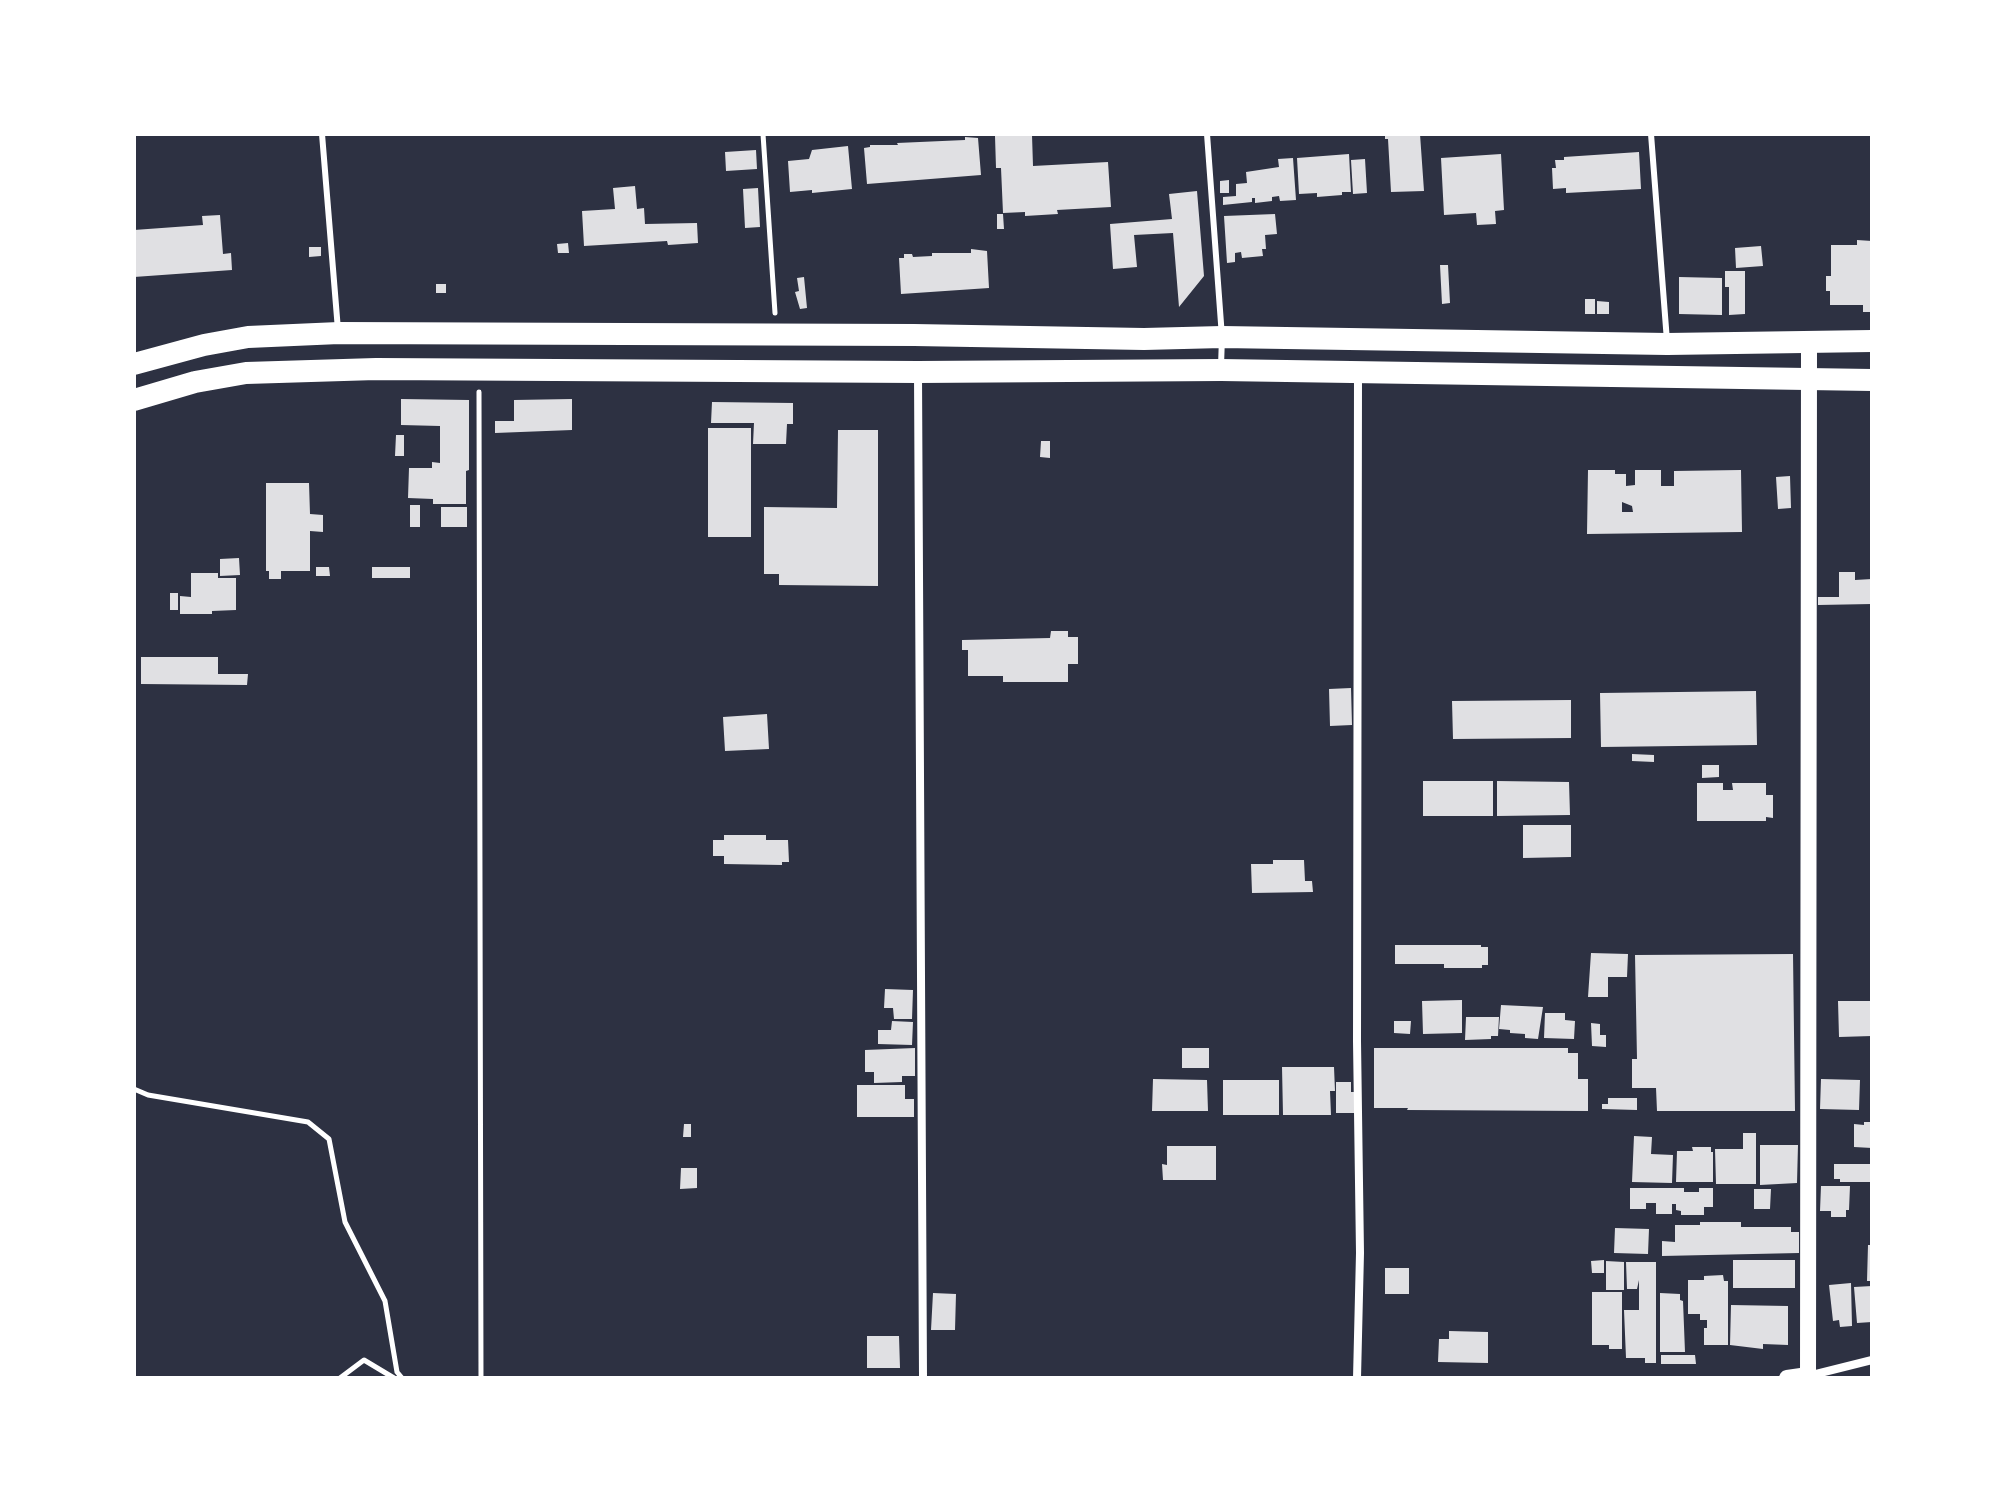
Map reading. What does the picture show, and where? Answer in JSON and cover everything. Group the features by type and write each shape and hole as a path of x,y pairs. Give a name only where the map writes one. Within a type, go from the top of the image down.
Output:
{"highway":[{"path":"134,364 248,337 339,333 1222,337 1667,344 1872,341"},
{"path":"134,400 195,382 246,373 376,369 1221,370 1872,380"}],"main road":[{"path":"1787,1378 1808,1376 1809,344"}],"street":[{"path":"918,372 923,1378"},
{"path":"1357,1378 1360,1253 1357,1041 1358,374"},
{"path":"1808,1376 1872,1360"}],"lane":[{"path":"322,134 339,333"},
{"path":"1207,134 1222,337 1221,370"},
{"path":"1651,134 1667,344"}],"path":[{"path":"763,134 777,334"},
{"path":"479,371 481,1378"},
{"path":"134,1089 148,1095 308,1122 329,1139 345,1222 385,1301 397,1372 402,1378"},
{"path":"340,1378 364,1360 394,1378"}],"building":[{"path":"1385,134 1420,134 1424,191 1391,192 1388,139 1385,139"},
{"path":"1032,135 1033,166 1108,162 1111,207 1057,210 1058,214 1025,216 1025,212 1003,213 1001,168 996,168 995,136"},
{"path":"965,137 978,138 981,175 867,184 864,148 870,145 965,140"},
{"path":"848,146 852,189 790,192 788,161 809,159 812,150"},
{"path":"756,150 757,169 726,171 725,152"},
{"path":"1639,152 1641,189 1566,193 1566,188 1553,189 1552,168 1556,168 1555,160"},
{"path":"1349,154 1351,192 1317,197 1317,193 1299,194 1297,158"},
{"path":"1501,154 1504,210 1495,211 1496,224 1477,225 1476,213 1444,215 1441,158"},
{"path":"1293,158 1296,200 1280,201 1279,196 1272,197 1272,201 1255,203 1255,198 1252,198 1252,202 1223,205 1223,197 1236,196 1236,184 1247,183 1246,172 1279,167 1278,159"},
{"path":"1365,159 1367,193 1353,194 1351,160"},
{"path":"1229,180 1229,193 1220,193 1220,181"},
{"path":"635,186 637,209 644,208 645,224 697,223 698,243 668,245 667,241 584,246 582,211 615,209 613,188"},
{"path":"758,188 760,227 745,228 743,189"},
{"path":"1197,191 1204,276 1179,307 1173,233 1134,235 1137,267 1113,269 1110,224 1172,219 1169,194"},
{"path":"997,214 1003,214 1004,229 997,229"},
{"path":"1275,214 1277,234 1265,235 1263,256 1242,258 1241,252 1235,253 1235,262 1227,263 1224,216"},
{"path":"220,215 223,254 231,253 232,270 134,277 134,230 203,225 202,216"},
{"path":"1857,240 1872,241 1872,312 1863,312 1863,305 1830,305 1830,291 1826,291 1826,276 1831,276 1831,245 1857,245"},
{"path":"568,243 569,253 558,253 557,244"},
{"path":"1761,246 1763,266 1736,268 1735,248"},
{"path":"309,247 321,247 321,256 309,257"},
{"path":"971,249 987,251 989,288 901,294 899,258 904,258 904,254 932,256 932,253 971,253"},
{"path":"1440,265 1448,265 1450,303 1442,304"},
{"path":"1725,271 1745,271 1745,314 1729,315 1729,287 1725,287"},
{"path":"804,277 807,308 800,309 795,292 799,291 797,278"},
{"path":"1679,277 1722,278 1722,315 1679,314"},
{"path":"436,284 446,284 446,293 436,293"},
{"path":"1585,299 1595,299 1595,314 1585,314"},
{"path":"1597,301 1609,302 1609,314 1597,314"},
{"path":"401,399 469,400 466,504 433,504 433,499 408,498 409,468 432,468 432,462 440,463 440,426 401,425"},
{"path":"572,399 572,430 495,433 495,421 514,421 514,400"},
{"path":"712,402 793,403 793,424 787,424 786,444 753,444 754,423 711,423"},
{"path":"708,428 751,428 751,537 708,537"},
{"path":"838,430 878,430 878,586 779,585 779,574 764,574 764,507 837,508"},
{"path":"396,435 404,435 404,456 395,456"},
{"path":"1041,441 1050,441 1050,458 1040,457"},
{"path":"1588,470 1615,470 1615,474 1626,474 1626,486 1635,485 1635,470 1661,470 1661,486 1674,486 1674,471 1741,470 1742,532 1587,534","holes":["1622,502 1632,506 1633,512 1622,512"]},
{"path":"1790,476 1791,508 1778,509 1776,477"},
{"path":"266,483 309,483 310,514 323,515 323,532 310,531 310,571 281,571 281,579 269,579 269,571 266,571"},
{"path":"410,505 420,505 420,527 410,527"},
{"path":"441,507 467,507 467,527 441,527"},
{"path":"239,558 240,575 220,576 220,559"},
{"path":"316,567 329,567 330,576 316,576"},
{"path":"372,567 410,567 410,578 372,578"},
{"path":"1839,572 1855,572 1855,580 1872,579 1872,604 1818,605 1818,597 1839,597"},
{"path":"191,573 218,573 218,578 236,578 236,610 180,614 180,596 191,597"},
{"path":"170,593 178,593 178,610 170,610"},
{"path":"1051,631 1068,631 1068,637 1078,637 1078,664 1068,664 1068,682 1003,682 1003,676 968,676 968,650 962,650 962,640 1050,638"},
{"path":"141,657 218,657 218,674 248,674 247,685 141,684"},
{"path":"1351,688 1352,725 1330,726 1329,689"},
{"path":"1756,691 1757,745 1601,747 1600,693"},
{"path":"1571,700 1571,738 1453,739 1452,701"},
{"path":"767,714 769,749 725,751 723,717"},
{"path":"1632,754 1654,755 1654,762 1632,761"},
{"path":"1702,765 1719,765 1719,777 1702,778"},
{"path":"1423,781 1493,781 1493,816 1423,816"},
{"path":"1497,781 1569,782 1570,815 1497,816"},
{"path":"1697,783 1723,783 1723,790 1733,790 1732,783 1766,783 1766,795 1773,795 1773,818 1766,817 1766,821 1697,821"},
{"path":"1523,825 1571,825 1571,857 1523,858"},
{"path":"724,835 766,835 766,840 788,840 789,862 782,862 782,865 724,864 724,856 713,856 713,840 724,840"},
{"path":"1273,860 1304,860 1305,881 1312,881 1313,892 1252,893 1251,864 1273,864"},
{"path":"1395,945 1481,945 1488,947 1488,965 1482,965 1482,968 1444,968 1444,964 1395,964"},
{"path":"1591,953 1628,954 1627,977 1608,977 1608,997 1588,997"},
{"path":"1793,954 1795,1111 1657,1111 1656,1088 1632,1088 1632,1059 1637,1059 1635,955"},
{"path":"885,989 913,990 912,1019 894,1019 893,1008 884,1008"},
{"path":"1462,1000 1462,1033 1423,1034 1422,1001"},
{"path":"1838,1001 1872,1001 1872,1036 1839,1037"},
{"path":"1501,1005 1543,1007 1538,1039 1499,1029"},
{"path":"1545,1013 1565,1013 1565,1020 1575,1021 1574,1039 1544,1038"},
{"path":"1466,1017 1499,1017 1498,1036 1465,1040"},
{"path":"892,1021 913,1022 912,1045 878,1044 878,1030 891,1030"},
{"path":"1394,1021 1411,1021 1410,1034 1394,1033"},
{"path":"1591,1023 1600,1024 1600,1035 1606,1035 1606,1047 1592,1046"},
{"path":"915,1048 915,1076 902,1076 902,1082 874,1083 874,1072 865,1072 865,1050"},
{"path":"1182,1048 1209,1048 1209,1068 1182,1068"},
{"path":"1374,1048 1568,1048 1568,1053 1578,1053 1578,1079 1588,1079 1588,1111 1374,1108"},
{"path":"1282,1067 1334,1067 1335,1091 1330,1091 1331,1115 1283,1115"},
{"path":"1153,1079 1207,1080 1208,1111 1152,1111"},
{"path":"1821,1079 1860,1080 1859,1110 1820,1109"},
{"path":"1223,1080 1279,1080 1279,1115 1223,1115"},
{"path":"1336,1082 1351,1082 1351,1092 1356,1092 1355,1113 1336,1113"},
{"path":"857,1085 905,1085 905,1099 914,1099 914,1117 857,1117"},
{"path":"1608,1098 1637,1098 1637,1110 1602,1109 1602,1104 1608,1104"},
{"path":"1864,1122 1872,1122 1872,1148 1854,1147 1854,1124 1864,1125"},
{"path":"684,1124 691,1124 691,1137 683,1137"},
{"path":"1743,1133 1756,1133 1756,1184 1716,1184 1715,1149 1743,1149"},
{"path":"1634,1136 1652,1137 1651,1154 1673,1155 1672,1183 1632,1182"},
{"path":"1760,1145 1798,1145 1797,1183 1760,1185"},
{"path":"1167,1146 1216,1146 1216,1180 1163,1180 1162,1164 1167,1165"},
{"path":"1692,1147 1711,1147 1713,1182 1676,1182 1677,1151 1693,1151"},
{"path":"1834,1164 1872,1164 1872,1182 1840,1182 1840,1179 1834,1179"},
{"path":"681,1168 697,1168 697,1188 680,1189"},
{"path":"1821,1186 1850,1186 1846,1217 1831,1217 1831,1211 1820,1211"},
{"path":"1630,1188 1684,1188 1684,1192 1699,1192 1699,1188 1713,1188 1713,1207 1704,1207 1704,1215 1681,1215 1681,1211 1676,1210 1676,1204 1672,1204 1672,1214 1656,1214 1656,1203 1646,1203 1646,1209 1630,1209"},
{"path":"1754,1189 1771,1189 1770,1209 1754,1209"},
{"path":"1700,1222 1741,1222 1741,1227 1791,1227 1791,1232 1799,1232 1799,1253 1662,1256 1662,1241 1675,1242 1675,1225 1700,1225"},
{"path":"1615,1228 1649,1229 1648,1254 1614,1253"},
{"path":"1868,1245 1872,1245 1872,1281 1867,1281"},
{"path":"1604,1260 1604,1273 1592,1273 1591,1261"},
{"path":"1733,1260 1795,1260 1795,1288 1733,1288"},
{"path":"1606,1261 1624,1262 1624,1290 1606,1290"},
{"path":"1626,1262 1656,1262 1656,1363 1645,1363 1645,1358 1626,1358 1624,1310 1639,1310 1639,1280 1637,1289 1627,1289"},
{"path":"1385,1268 1409,1268 1409,1294 1385,1294"},
{"path":"1723,1275 1724,1281 1728,1281 1728,1345 1704,1345 1707,1320 1700,1320 1700,1314 1688,1314 1688,1280"},
{"path":"1851,1283 1852,1326 1840,1327 1839,1320 1833,1321 1829,1285"},
{"path":"1872,1286 1872,1322 1857,1323 1854,1287"},
{"path":"1592,1292 1622,1292 1622,1349 1592,1345"},
{"path":"933,1293 956,1294 955,1330 931,1330"},
{"path":"1660,1293 1680,1294 1683,1301 1685,1352 1660,1352"},
{"path":"1731,1305 1788,1306 1788,1345 1763,1344 1763,1349 1730,1345"},
{"path":"1449,1331 1488,1332 1488,1363 1438,1362 1439,1339 1449,1339"},
{"path":"867,1336 899,1336 900,1368 867,1368"},
{"path":"1661,1355 1695,1355 1696,1364 1661,1364"}]}
